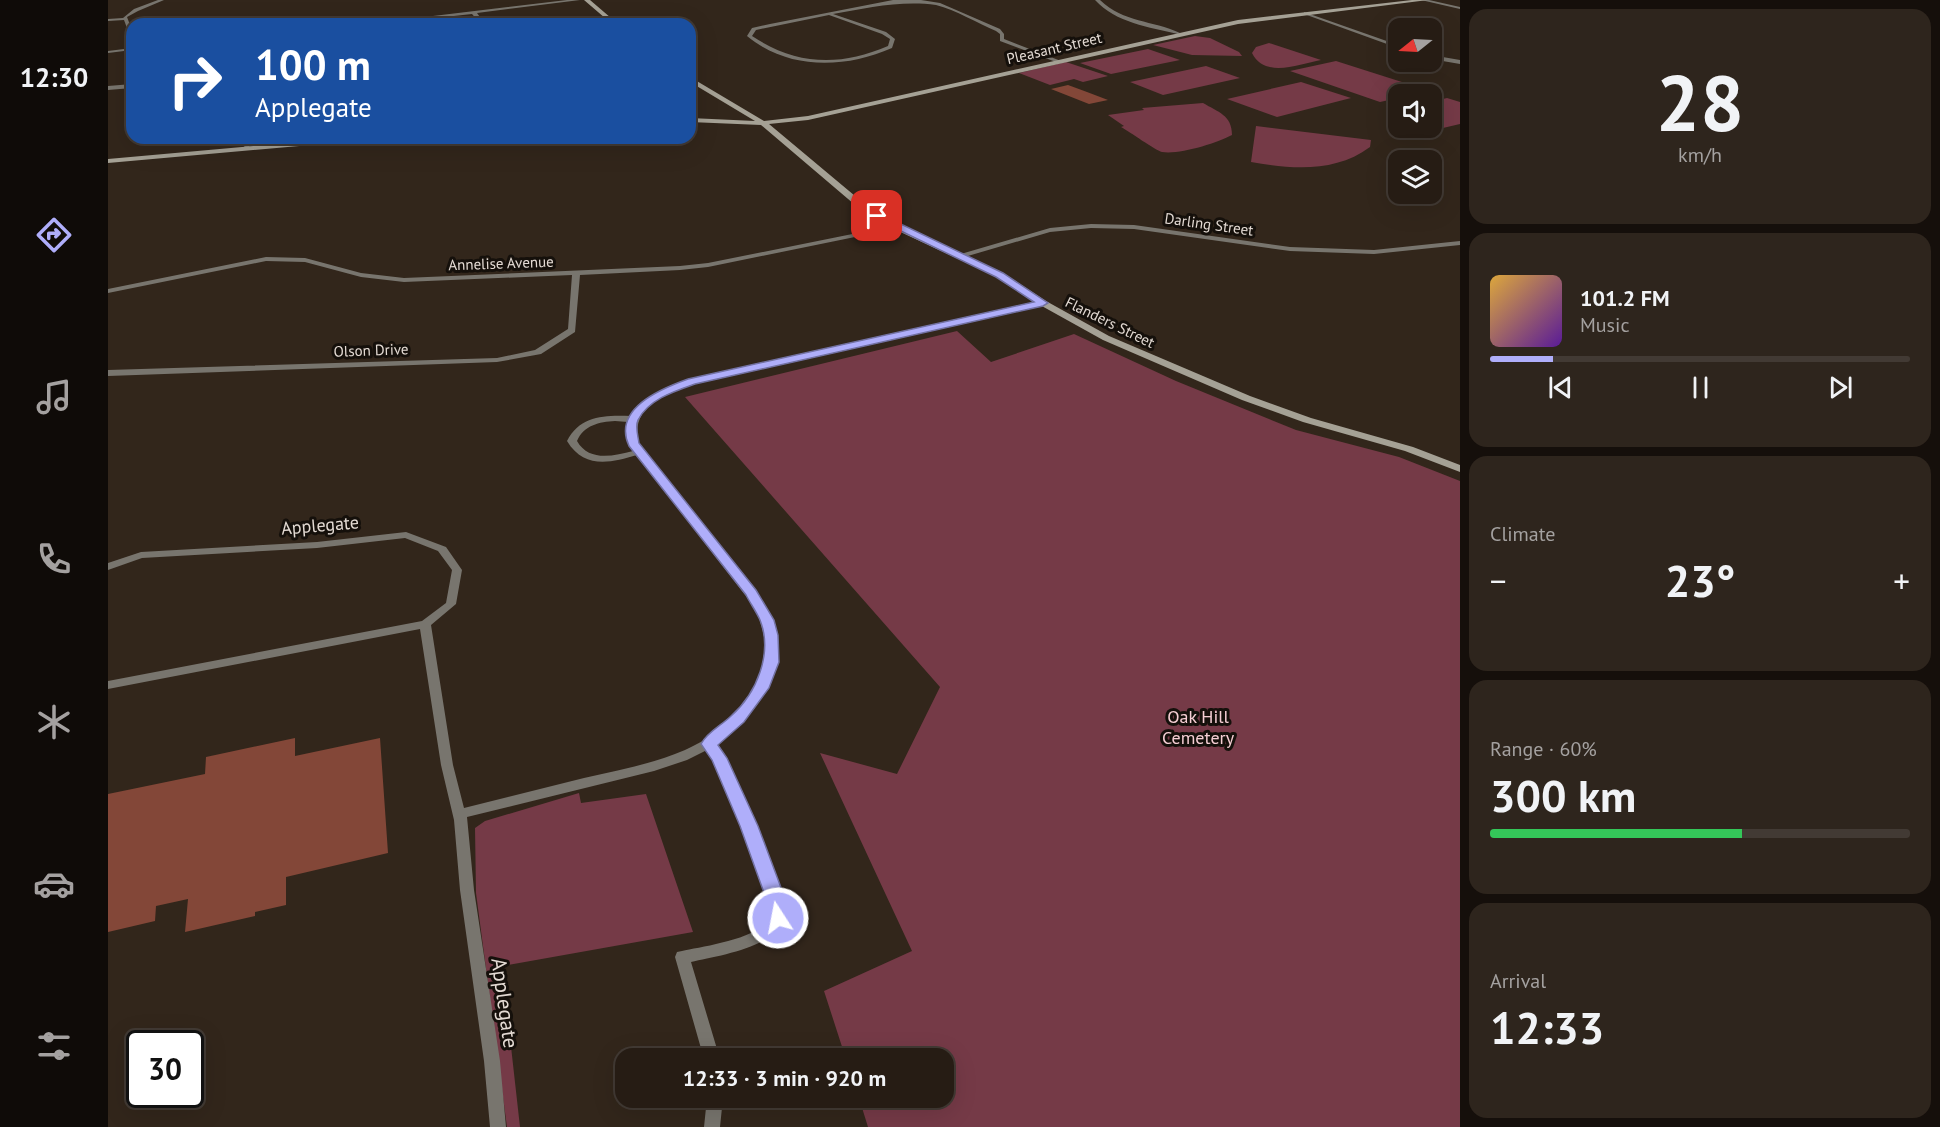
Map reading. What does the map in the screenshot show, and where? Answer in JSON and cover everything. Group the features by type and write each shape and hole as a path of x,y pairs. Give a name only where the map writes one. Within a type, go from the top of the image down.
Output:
{"street":[{"path":"108,20 124,19 131,12 162,0"},
{"path":"421,18 578,0"},
{"path":"587,0 608,18"},
{"path":"1097,0 1123,16 1178,33"},
{"path":"1424,0 1460,8"},
{"name":"Pleasant Street","path":"696,120 763,123 808,118 1178,33 1238,22 1424,0"},
{"path":"831,15 884,33 893,39 891,47 878,54 841,62 811,62 783,54 749,36 754,29 770,25 895,1 938,3 998,30 1002,34 1002,40 1011,45 1058,61"},
{"path":"473,12 478,18"},
{"path":"1306,13 1388,43"},
{"path":"124,19 126,23"},
{"path":"108,52 126,50"},
{"path":"1442,59 1460,62"},
{"path":"1448,60 1450,65 1460,69"},
{"name":"Flanders Street","path":"696,83 763,123 864,208 897,228 999,275 1043,303 1106,338 1246,398 1307,420 1409,449 1460,469"},
{"path":"108,88 126,86"},
{"path":"247,144 248,149"},
{"path":"108,161 302,144"},
{"name":"Darling Street","path":"958,256 1050,230 1091,226 1134,227 1290,249 1374,252 1460,243"},
{"name":"Annelise Avenue","path":"108,291 266,260 305,260 361,275 404,280 576,274 708,265 897,228"},
{"name":"Olson Drive","path":"108,373 497,360 538,352 572,330 576,274"},
{"path":"459,814 654,766 684,756 709,744 739,718 761,688 771,662 771,635 767,620 752,593 639,452 630,436 632,419 651,400 692,381 1043,303"},
{"path":"632,419 594,422 579,430 572,441 575,448 582,454 596,459 621,457 639,452"},
{"name":"Applegate","path":"108,567 141,555 317,545 406,535 442,549 457,570 451,604 425,624 108,685"},
{"name":"Applegate","path":"425,624 447,765 459,814 467,890 492,1061 498,1127"},
{"path":"709,744 729,777 749,826 777,901 778,918 773,927 750,940 682,957 709,1048"},
{"path":"712,1127 714,1108"}],"green space":[{"path":"1195,36 1210,38 1239,52 1242,56 1192,55 1153,45"},
{"path":"1269,43 1321,60 1283,68 1265,66 1252,53 1256,47"},
{"path":"1148,49 1180,60 1111,74 1080,63"},
{"path":"1336,61 1408,84 1388,84 1388,100 1380,102 1290,71"},
{"path":"1066,62 1108,76 1083,82 1074,79 1050,85 1019,73"},
{"path":"1206,66 1240,78 1163,95 1130,82"},
{"path":"1301,82 1351,98 1277,117 1227,99"},
{"path":"1447,98 1460,102 1460,124 1442,128 1442,99"},
{"path":"1203,103 1227,118 1232,135 1208,145 1178,152 1159,151 1121,127 1124,126 1108,115 1144,110 1142,108"},
{"path":"1256,126 1371,140 1370,147 1342,161 1313,167 1251,162"},
{"name":"Oak Hill Cemetery","path":"957,331 991,362 1074,334 1176,381 1296,430 1399,457 1460,481 1460,1127 868,1127 862,1108 954,1108 954,1048 842,1048 824,991 912,951 820,753 897,774 940,687 685,397"},
{"path":"579,793 581,803 646,794 693,932 502,966 520,1127 507,1127 476,893 475,828 485,821"}],"building":[{"path":"1068,85 1108,100 1089,104 1051,89"},
{"path":"295,738 295,756 380,738 388,853 286,877 286,905 255,912 255,916 185,932 188,899 156,906 155,921 108,932 108,794 205,774 206,757"}],"route":[{"path":"778,918 777,901 749,826 733,786 709,744 751,705 769,671 772,650 767,620 752,593 633,444 630,436 632,419 651,400 692,381 1043,303 999,275 897,228 877,216"}]}
